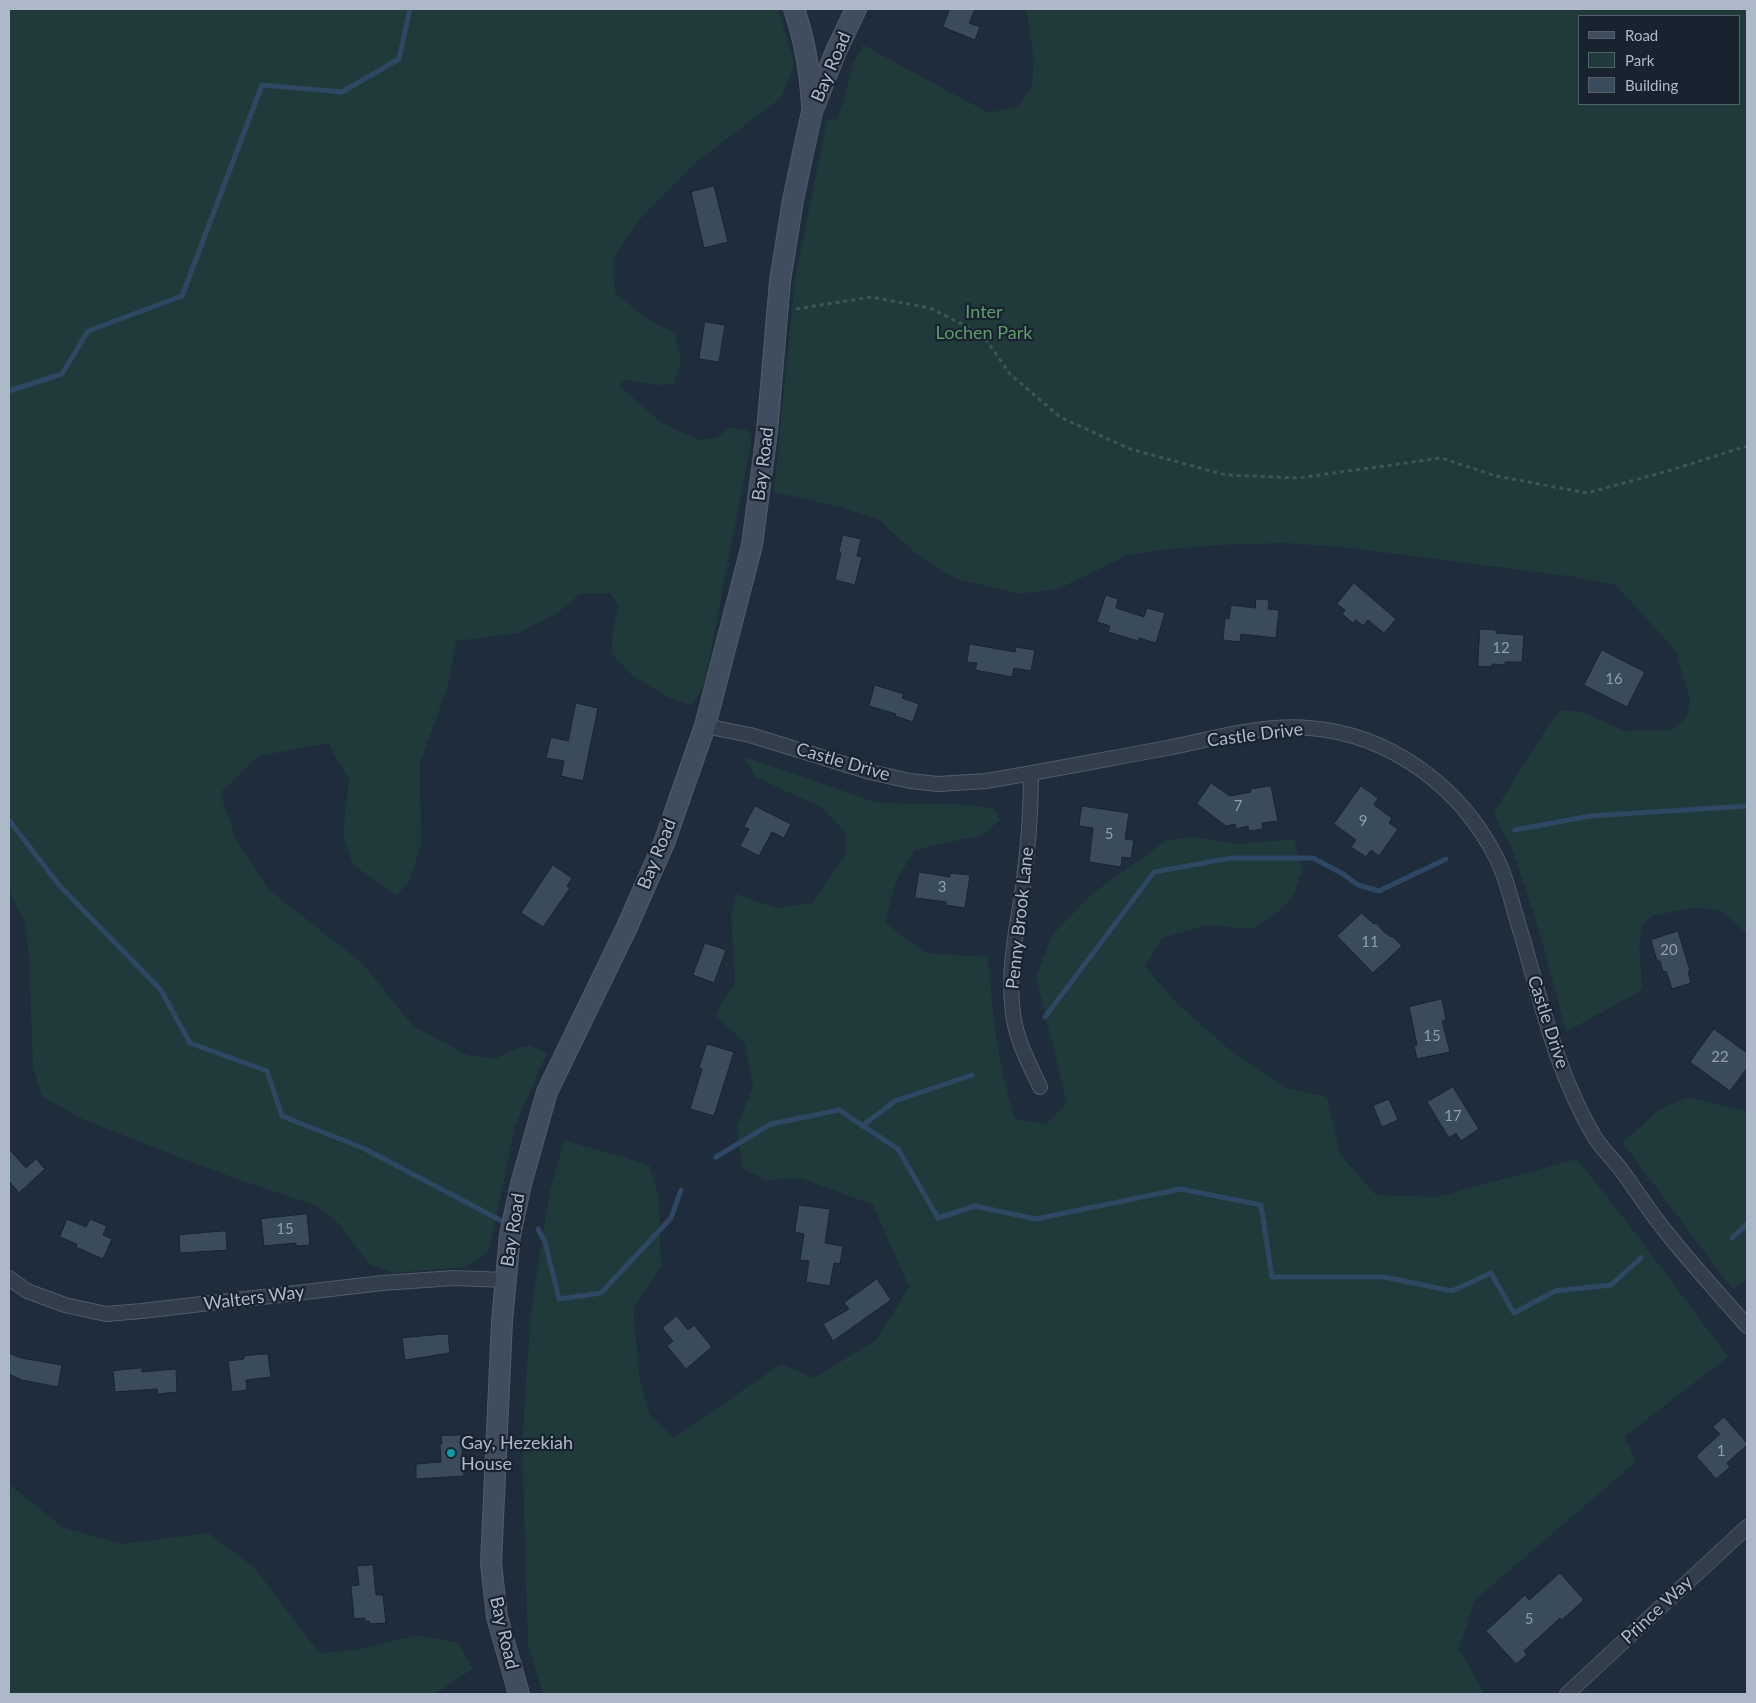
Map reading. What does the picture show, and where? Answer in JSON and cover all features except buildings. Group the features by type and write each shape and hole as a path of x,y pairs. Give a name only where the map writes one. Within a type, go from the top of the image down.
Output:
{"main road":[{"path":"794,9 810,71 812,112"},
{"name":"Bay Road","path":"518,1694 497,1617 491,1563 502,1321 510,1236 519,1192 546,1092 623,935 664,843 704,726 752,545 767,432 780,281 793,200 812,112 836,51 856,9"}],"street":[{"name":"Castle Drive","path":"704,726 750,734 870,772 925,784 971,783 1225,736 1289,727 1345,733 1367,740 1413,763 1435,779 1455,798 1472,818 1499,862 1542,1009 1563,1071 1595,1139 1612,1157 1669,1236 1747,1326"},
{"name":"Penny Brook Lane","path":"1031,773 1028,845 1013,947 1011,995 1017,1033 1040,1088"},
{"name":"Walters Way","path":"9,1278 27,1291 64,1305 106,1314 382,1283 454,1278 506,1280"},
{"name":"Prince Way","path":"1567,1694 1747,1527"}],"path":[{"path":"778,311 870,297 930,308 982,334 1010,374 1060,418 1130,449 1226,474 1298,478 1441,458 1496,476 1587,493 1668,471 1747,446"}],"green space":[{"path":"9,9 778,9 794,62 782,97 694,164 640,219 613,258 615,293 649,320 675,333 681,360 674,384 660,385 627,380 618,385 662,423 699,440 717,438 730,427 748,431 751,442 704,687 692,705 665,696 632,675 611,653 613,629 619,606 609,593 580,594 556,614 518,633 456,641 449,682 420,764 421,845 410,880 397,895 353,865 343,834 349,780 328,743 259,756 220,793 236,839 268,889 363,964 413,1026 467,1055 494,1059 518,1048 530,1046 547,1053 515,1126 490,1248 479,1259 465,1267 394,1273 369,1264 340,1225 317,1206 220,1173 84,1120 42,1096 33,1067 29,958 25,922 9,892"},
{"name":"Inter Lochen Park","path":"1026,9 1747,9 1747,934 1722,911 1696,907 1652,916 1643,925 1639,943 1642,986 1640,991 1566,1032 1543,945 1523,881 1514,854 1494,812 1548,726 1561,710 1582,712 1625,731 1671,730 1687,717 1690,700 1675,650 1616,585 1575,577 1343,547 1284,543 1219,545 1128,555 1060,588 1020,594 956,579 915,553 879,520 836,506 774,492 795,279 827,120 838,119 854,62 863,45 989,113 1018,106 1032,87 1034,60"},
{"path":"745,757 878,803 954,804 994,808 1000,820 982,835 915,850 896,881 885,922 925,953 988,957 997,1039 1004,1079 1015,1119 1045,1124 1067,1103 1036,977 1053,934 1092,894 1167,840 1194,837 1238,844 1294,839 1302,871 1294,895 1280,910 1252,929 1208,925 1162,938 1145,967 1176,1002 1226,1047 1286,1088 1327,1097 1340,1154 1376,1195 1437,1197 1577,1159 1630,1226 1728,1357 1625,1436 1636,1462 1475,1600 1459,1649 1485,1694 543,1694 528,1645 522,1443 531,1311 550,1191 564,1140 649,1165 659,1197 661,1267 633,1308 639,1374 649,1414 674,1438 781,1364 814,1378 876,1340 909,1287 873,1205 801,1178 765,1180 742,1168 737,1126 753,1086 745,1043 715,1015 735,982 731,916 736,894 776,908 812,903 846,855 845,832 823,808 755,777"},
{"path":"1686,1098 1747,1111 1747,1278 1733,1290 1623,1143 1658,1110"},
{"path":"9,1484 62,1527 122,1544 208,1533 254,1567 319,1653 356,1650 418,1635 459,1643 472,1669 435,1694 9,1694"}],"waterway":[{"path":"9,391 62,374 88,331 182,296 262,85 342,92 399,59 410,9"},
{"path":"1515,830 1590,816 1747,806"},
{"path":"9,820 59,885 161,990 190,1043 267,1071 282,1116 363,1148 502,1221"},
{"path":"1045,1017 1154,872 1231,858 1313,858 1343,874 1358,885 1379,891 1446,859"},
{"path":"862,1126 895,1101 972,1075"},
{"path":"716,1157 771,1124 839,1110 898,1149 938,1218 975,1206 1036,1219 1181,1189 1261,1205 1272,1277 1384,1277 1452,1291 1491,1273 1514,1313 1555,1291 1611,1285 1641,1258"},
{"path":"538,1229 545,1242 559,1299 601,1293 671,1218 681,1190"},
{"path":"1732,1238 1747,1224"}],"place":[{"name":"Gay, Hezekiah House","path":"451,1453"}]}
